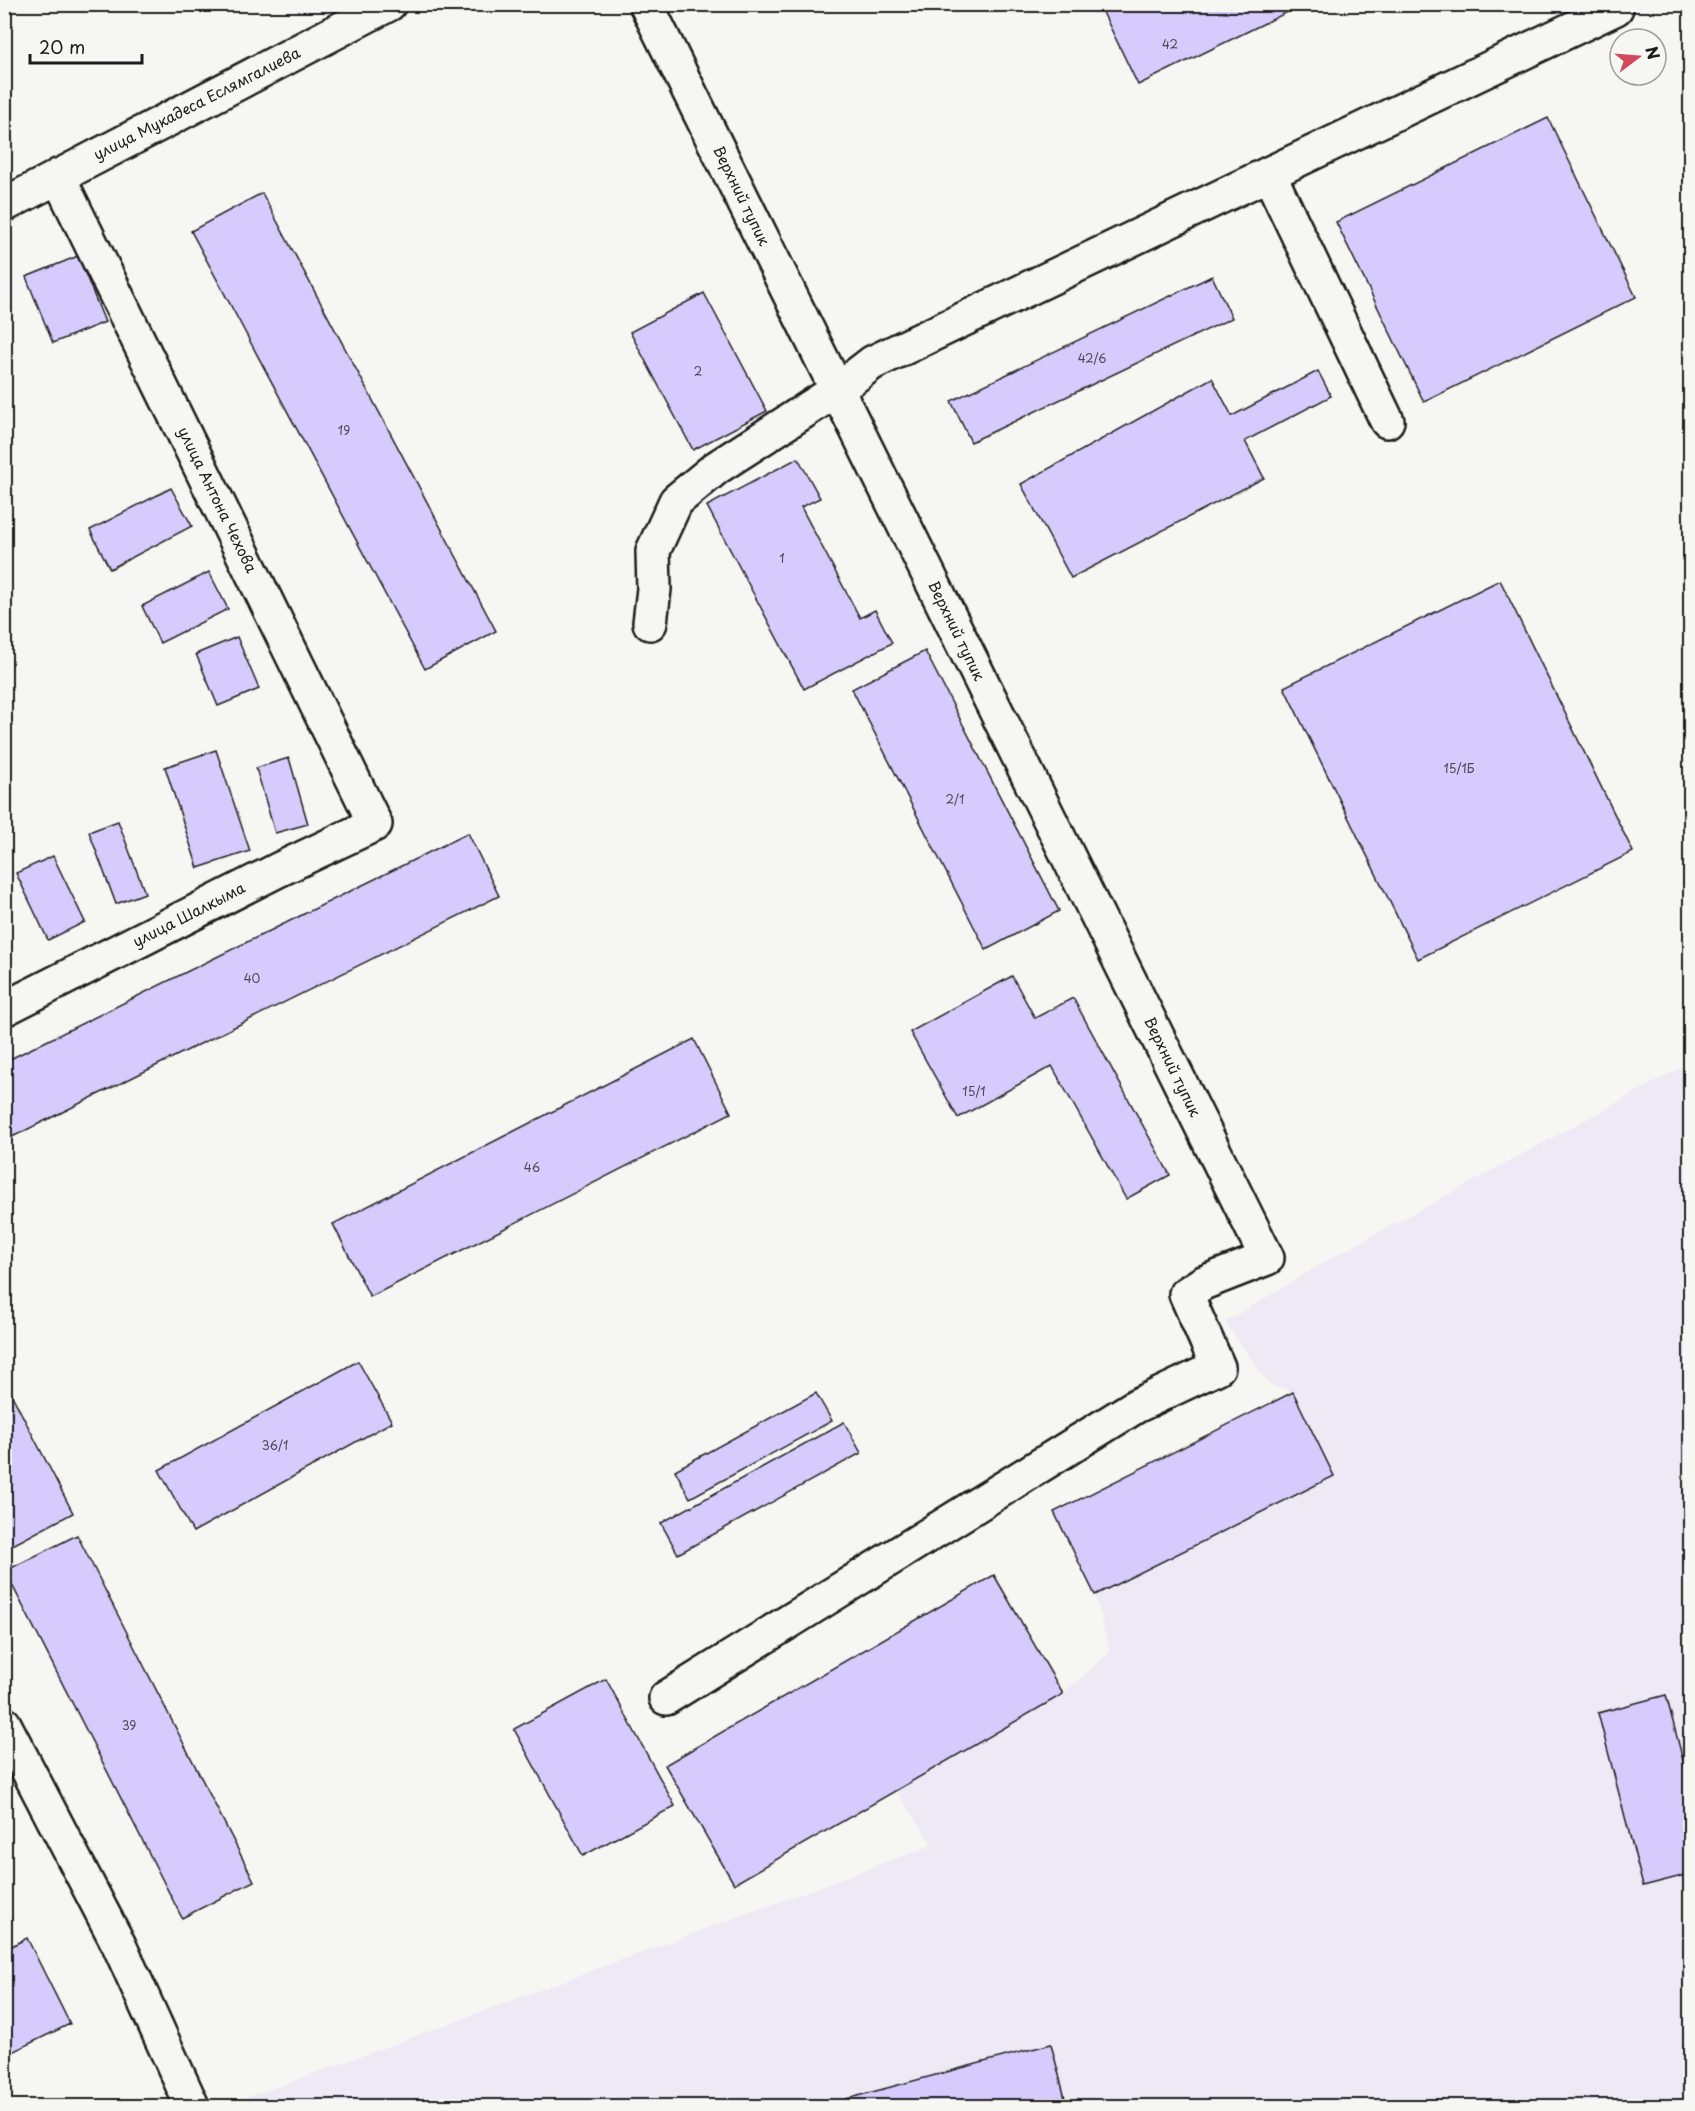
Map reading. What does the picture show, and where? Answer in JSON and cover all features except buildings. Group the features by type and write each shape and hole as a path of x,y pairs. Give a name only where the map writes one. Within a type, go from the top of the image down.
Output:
{"street":[{"name":"улица Мукадеса Еслямгалиева","path":"4,205 389,4"},
{"name":"Верхний тупик","path":"646,4 1267,1258 1203,1283 1186,1294 1218,1366 1136,1406 666,1698"},
{"path":"650,623 654,589 652,551 676,501 716,468 837,390 872,363 1616,8"},
{"path":"1269,174 1387,421"},
{"name":"улица Антона Чехова","path":"58,176 375,824"},
{"name":"улица Шалкыма","path":"4,1009 278,870 375,824"},
{"path":"4,1724 119,1946 192,2106"}],"shaded area":[{"path":"1690,1063 1690,2106 217,2106 267,2091 933,1845 896,1790 1063,1694 1110,1652 1095,1595 1334,1476 1293,1392 1269,1384 1225,1322 1334,1257"}]}
